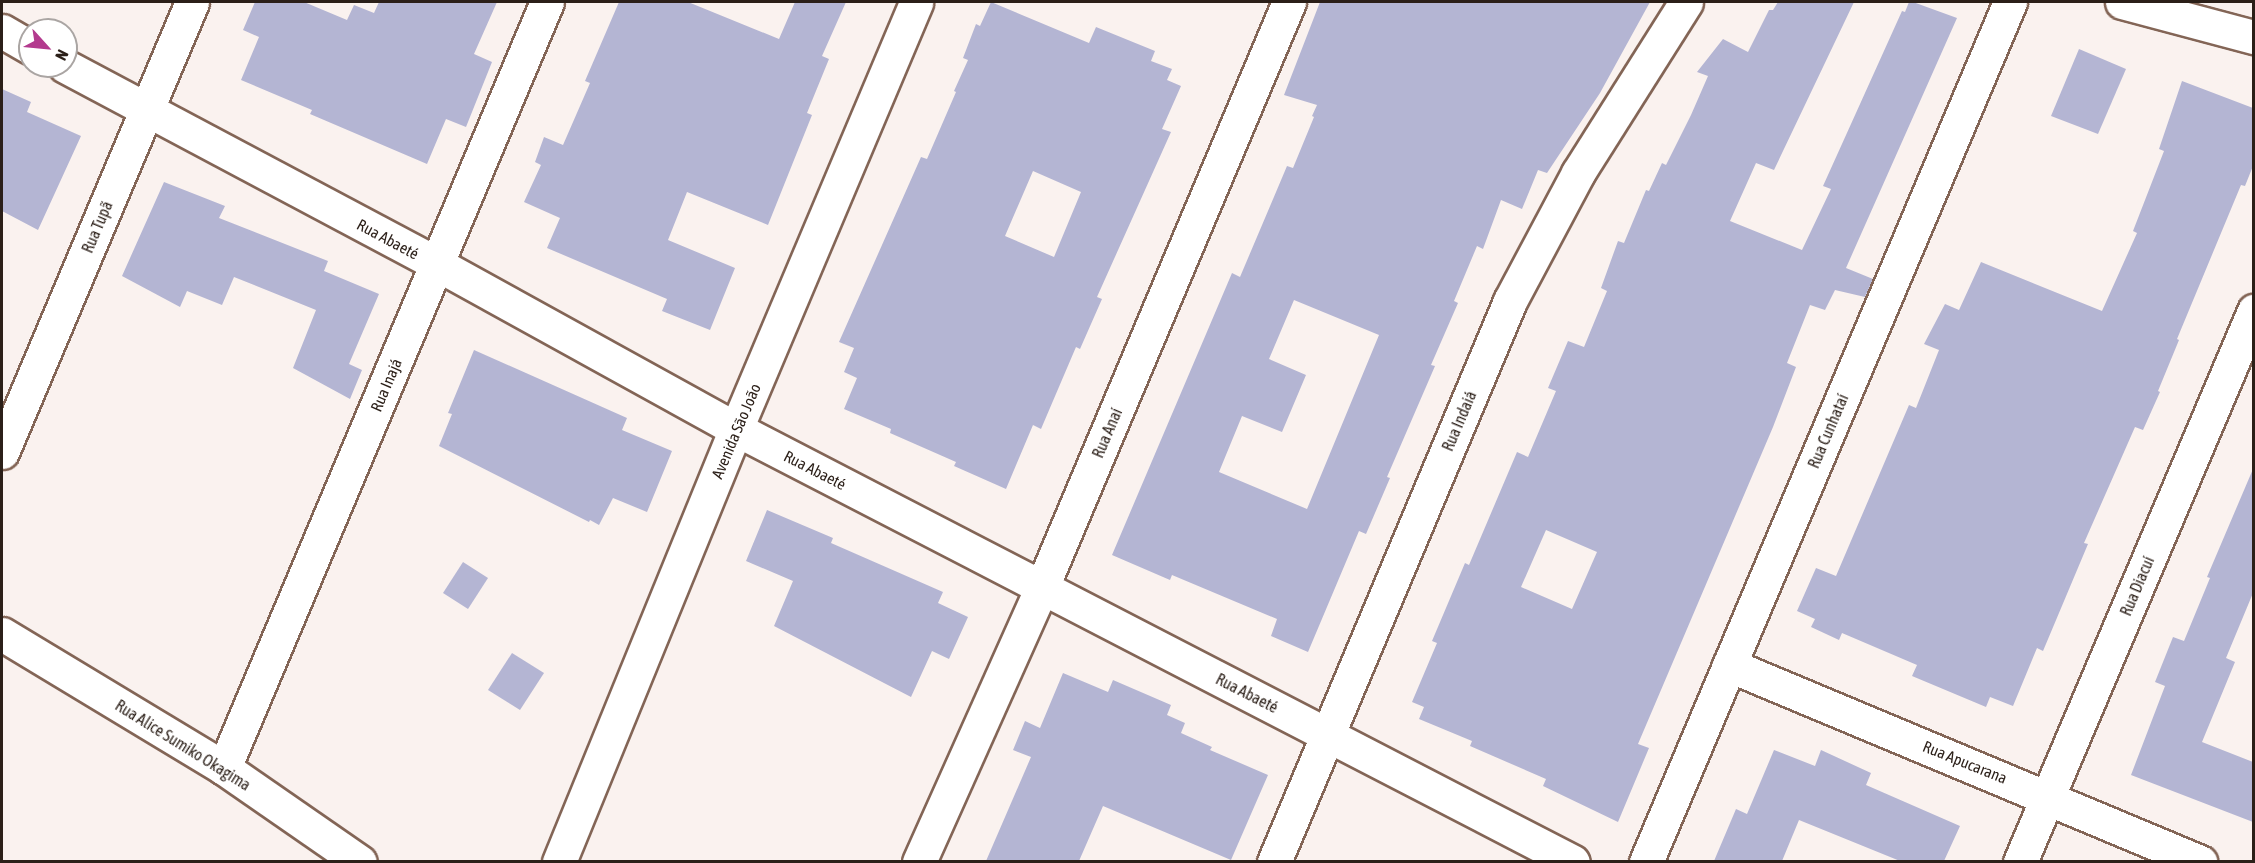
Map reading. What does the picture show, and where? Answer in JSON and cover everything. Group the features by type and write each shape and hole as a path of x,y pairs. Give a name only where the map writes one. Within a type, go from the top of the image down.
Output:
{"street":[{"name":"Rua Tupã","path":"2,452 192,2"},
{"name":"Rua Inajá","path":"224,768 547,2"},
{"name":"Avenida São João","path":"559,861 736,429 916,2"},
{"name":"Rua Anaí","path":"919,861 1042,587 1289,2"},
{"name":"Rua Indaiá","path":"1274,861 1510,301 1578,173 1686,2"},
{"name":"Rua Cunhataí","path":"1646,861 2010,2"},
{"path":"2122,2 2253,37"},
{"path":"2,31 18,40"},
{"name":"Rua Abaeté","path":"78,73 437,264 736,429 1572,861"},
{"name":"Rua Diacuí","path":"2020,861 2253,311"},
{"name":"Rua Alice Sumiko Okagima","path":"2,634 224,768 360,861"},
{"name":"Rua Apucarana","path":"1729,665 2200,861"}],"building":[{"path":"255,2 304,2 347,20 354,5 374,13 379,2 497,2 474,54 492,62 466,127 446,119 427,164 310,114 312,110 241,80 259,37 243,30"},
{"path":"619,2 688,2 779,39 795,2 846,2 822,56 829,59 807,113 812,115 768,225 687,192 668,240 735,268 710,330 662,311 667,299 547,248 560,218 524,202 541,165 535,162 544,137 563,145 590,83 585,81"},
{"path":"991,2 1089,43 1096,27 1155,51 1151,61 1172,69 1167,80 1181,86 1162,129 1171,132 1097,297 1102,299 1080,349 1076,347 1041,429 1033,425 1006,489 954,466 956,462 890,433 891,429 844,409 857,378 844,372 854,348 839,342 921,157 927,159 968,60 963,58 976,24 980,26","holes":["1033,171 1081,192 1054,257 1005,236"]},
{"path":"1320,2 1650,2 1600,93 1547,173 1538,170 1522,209 1501,200 1483,249 1477,246 1454,301 1458,303 1431,365 1435,366 1387,477 1390,478 1366,534 1359,531 1308,652 1271,636 1277,619 1172,575 1170,580 1112,555 1232,273 1240,277 1287,166 1293,168 1314,117 1312,116 1317,105 1284,95","holes":["1294,300 1379,335 1307,509 1219,472 1242,416 1282,432 1306,375 1269,359"]},
{"path":"1778,2 1854,2 1774,170 1756,163 1730,221 1802,250 1831,189 1823,186 1902,11 1905,12 1909,2 1913,2 1957,18 1846,268 1873,279 1865,297 1835,290 1825,310 1810,305 1787,363 1796,367 1773,427 1638,744 1649,748 1618,822 1543,786 1546,779 1470,746 1472,741 1419,719 1424,707 1412,702 1437,643 1432,641 1465,563 1469,565 1517,452 1528,457 1556,391 1548,388 1568,341 1584,347 1607,291 1601,288 1618,241 1624,243 1646,190 1649,191 1662,163 1666,165 1691,115 1708,76 1697,72 1723,39 1748,52 1769,10 1773,10","holes":["1546,530 1597,552 1572,609 1521,587"]},
{"path":"2079,49 2126,69 2098,134 2051,116"},
{"path":"2182,81 2253,108 2253,166 2245,186 2241,185 2177,339 2179,340 2158,391 2160,392 2143,430 2135,427 2084,543 2088,544 2043,651 2037,648 2013,706 1990,697 1986,707 1912,676 1917,665 1842,633 1839,640 1811,627 1815,619 1797,611 1816,568 1836,576 1909,405 1916,408 1939,350 1924,344 1945,304 1959,310 1981,262 2102,311 2137,233 2133,231 2164,151 2159,149"},
{"path":"2,89 31,102 27,112 81,136 38,230 2,211"},
{"path":"164,182 225,206 219,218 328,261 324,271 379,294 349,364 362,370 350,399 293,368 316,310 234,277 222,305 187,291 180,307 122,276"},
{"path":"474,350 627,418 622,430 672,451 647,512 613,498 599,525 590,520 589,522 439,446 452,414 448,413"},
{"path":"2253,469 2253,593 2226,658 2235,662 2202,742 2253,762 2253,822 2131,775 2165,686 2155,682 2173,637 2184,641 2210,578 2207,577"},
{"path":"767,510 833,538 831,543 943,592 938,603 968,617 949,659 932,651 911,697 774,626 793,581 746,561"},
{"path":"463,562 488,578 468,609 443,593"},
{"path":"512,653 544,673 520,710 488,690"},
{"path":"1063,673 1108,692 1113,680 1171,705 1167,715 1185,723 1181,733 1212,747 1210,750 1268,775 1231,860 1103,806 1079,861 986,861 1031,757 1013,750 1025,721 1040,728"},
{"path":"1774,750 1815,766 1821,750 1871,773 1866,785 1960,826 1944,861 1900,861 1799,820 1782,861 1714,861 1736,809 1747,814"}]}
